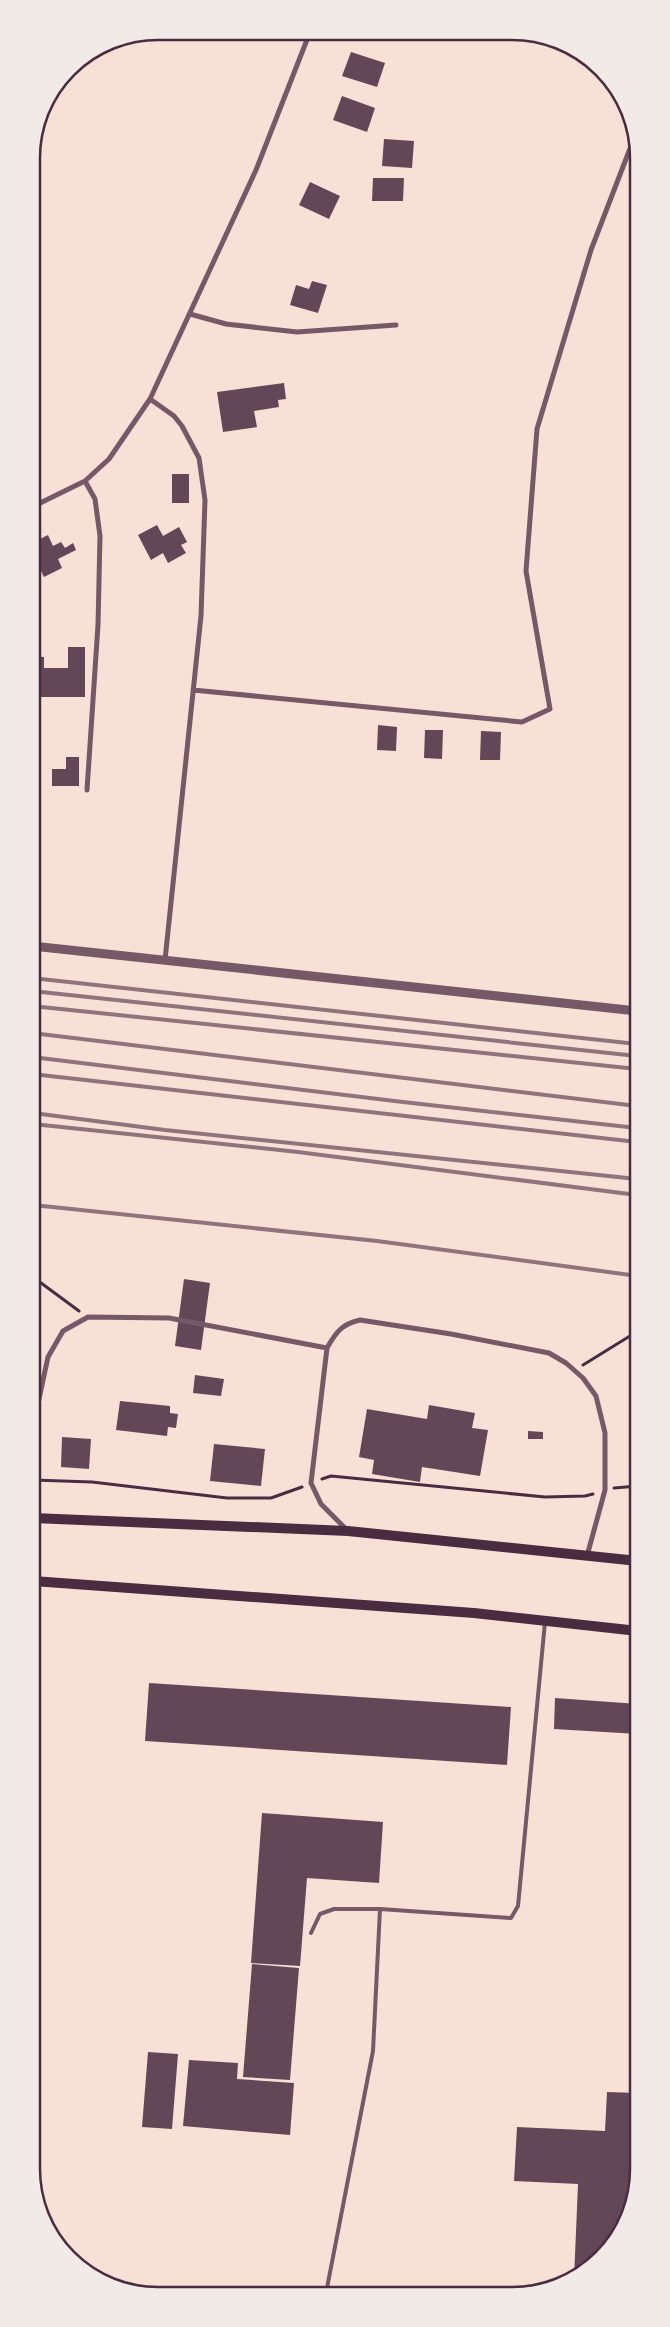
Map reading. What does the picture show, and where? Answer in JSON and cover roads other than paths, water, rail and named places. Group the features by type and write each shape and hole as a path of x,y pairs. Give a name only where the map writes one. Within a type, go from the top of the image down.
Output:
{"main road":[{"path":"40,1518 348,1531 630,1560"},
{"path":"40,1582 474,1613 630,1630"}],"street":[{"path":"40,503 84,481 109,459 150,399 256,170 307,40"},
{"path":"193,690 522,722 550,709 526,571 537,429 592,250 629,150"},
{"path":"190,314 226,324 297,332 396,325"},
{"path":"150,399 174,416 182,426 199,458 205,500 201,616 165,960"},
{"path":"84,481 96,500 100,536 98,625 87,790"},
{"path":"40,947 630,1010"},
{"path":"40,1394 48,1357 63,1331 88,1317 168,1318 327,1348"},
{"path":"348,1531 322,1504 311,1483 327,1348 337,1331 346,1323 360,1320 451,1334 549,1353 574,1370 596,1396 602,1412 605,1433 606,1490 587,1556"}],"lane":[{"path":"311,1934 320,1914 334,1909 380,1909 511,1918 518,1906 545,1621"},
{"path":"327,2287 373,2051 380,1909"}],"railway":[{"path":"40,979 630,1043"},
{"path":"40,992 630,1055"},
{"path":"40,1007 630,1068"},
{"path":"40,1034 630,1105"},
{"path":"40,1058 630,1127"},
{"path":"40,1075 630,1141"},
{"path":"40,1114 165,1130 630,1178"},
{"path":"40,1125 298,1152 630,1194"},
{"path":"40,1206 377,1241 630,1275"}]}
